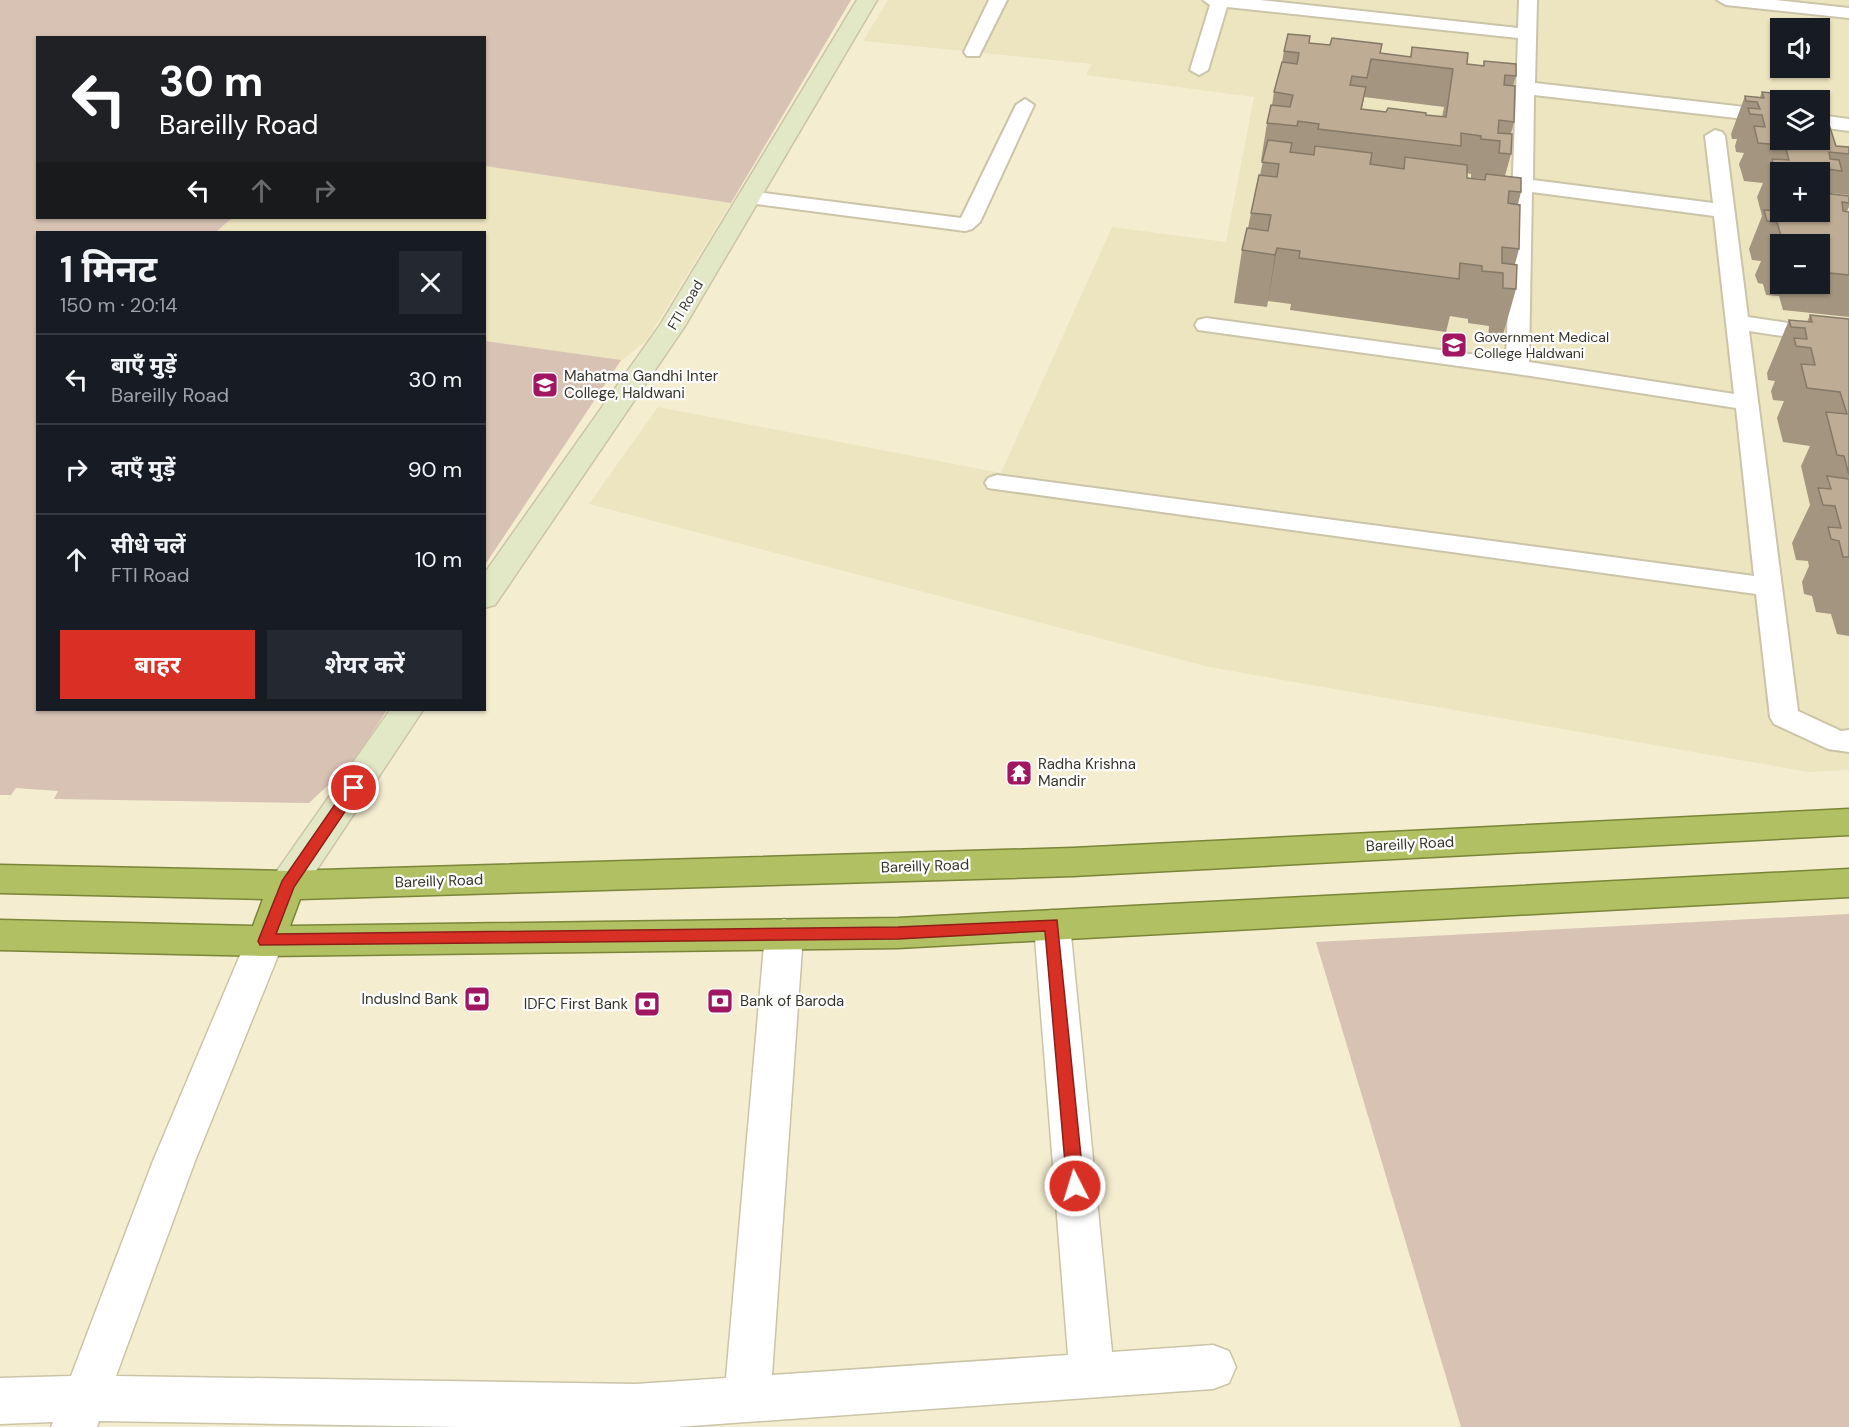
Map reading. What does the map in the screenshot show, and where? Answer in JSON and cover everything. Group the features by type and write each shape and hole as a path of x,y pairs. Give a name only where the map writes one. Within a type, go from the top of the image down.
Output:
{"highway":[{"name":"Bareilly Road","path":"0,879 287,885 1073,862 1849,822"},
{"path":"0,935 265,941 898,933 1849,883"},
{"path":"265,941 287,885"}],"main road":[{"name":"FTI Road","path":"486,595 672,326 867,0"},
{"path":"287,885 406,711"}],"street":[{"path":"1052,925 1092,1376"},
{"path":"747,1400 784,934"},
{"path":"79,1413 174,1161 265,941"},
{"path":"0,1401 79,1413 636,1407 1213,1368"}],"lane":[{"path":"973,52 998,0"},
{"path":"1212,0 1528,34"},
{"path":"1517,367 1525,185 1528,0"},
{"path":"1726,0 1849,13"},
{"path":"1199,70 1220,1"},
{"path":"1526,88 1770,116"},
{"path":"749,197 965,225 970,222 1025,105"},
{"path":"1830,122 1849,125"},
{"path":"1715,136 1784,717 1838,742 1849,741"},
{"path":"1525,185 1724,211"},
{"path":"1737,322 1849,339"},
{"path":"1206,326 1517,367 1747,403"},
{"path":"997,483 1769,587"}],"shaded area":[{"path":"0,0 851,0 731,203 486,166 486,36 36,36 36,219 231,219 217,231 36,231 36,711 386,711 353,762 309,803 54,799 58,791 16,788 11,795 0,795"},
{"name":"Government Medical College Haldwani","path":"888,0 1849,0 1849,770 1808,772 1209,667 589,504 658,407 1001,473 1112,227 1226,242 1254,97 1086,75 1092,64 863,41"},
{"name":"Mahatma Gandhi Inter College, Haldwani","path":"486,166 731,203 647,340 621,361 486,563 486,231 217,231 231,219 486,219"},
{"path":"486,341 621,360 486,563"},
{"path":"1849,914 1849,1427 1461,1427 1316,942"}],"building":[{"path":"1288,34 1310,36 1309,43 1330,45 1332,38 1382,44 1380,53 1411,57 1412,47 1468,53 1467,64 1484,66 1484,61 1516,64 1516,76 1505,75 1504,85 1515,86 1514,122 1499,120 1498,133 1512,134 1511,154 1499,153 1500,141 1481,139 1481,136 1461,133 1461,146 1318,129 1319,124 1298,121 1297,126 1267,123 1271,105 1290,107 1293,95 1274,92 1282,62 1297,64 1299,53 1284,51","holes":["1371,59 1453,69 1446,117 1388,108 1386,112 1361,109 1366,87 1350,85 1352,76 1367,78"]},
{"path":"1762,92 1770,93 1770,144 1758,143 1754,126 1765,127 1762,115 1750,114 1748,108 1760,109 1757,102 1746,101 1745,96 1764,98"},
{"path":"1830,127 1836,146 1849,147 1849,154 1829,152 1830,159 1839,160 1842,171 1830,169 1830,162 1773,162 1772,159 1789,160 1786,150 1830,150"},
{"path":"1268,140 1292,143 1290,152 1314,155 1315,146 1372,153 1370,164 1404,169 1405,157 1467,165 1467,178 1485,180 1486,174 1521,178 1521,192 1509,191 1508,203 1520,205 1519,249 1502,247 1502,263 1517,265 1516,289 1503,288 1503,273 1482,271 1482,266 1460,263 1459,279 1299,258 1300,251 1277,248 1275,255 1242,250 1247,228 1268,231 1271,215 1251,213 1259,175 1277,177 1279,164 1262,162"},
{"path":"1830,194 1849,196 1849,203 1842,202 1843,211 1849,212 1849,275 1830,273 1830,234 1780,234 1777,222 1830,222"},
{"path":"1764,210 1770,211 1770,221 1767,221"},
{"path":"1810,315 1849,319 1849,475 1844,456 1837,455 1826,412 1847,414 1840,392 1807,388 1801,364 1815,365 1811,348 1796,346 1794,338 1807,339 1805,328 1791,327 1789,320 1812,322"},
{"path":"1827,476 1849,479 1849,557 1843,557 1839,541 1831,539 1828,527 1841,528 1835,506 1823,505 1818,488 1831,489"}],"place":[{"name":"Government Medical College Haldwani","path":"1454,345"},
{"name":"Mahatma Gandhi Inter College, Haldwani","path":"545,385"},
{"name":"Radha Krishna Mandir","path":"1019,773"},
{"name":"IndusInd Bank","path":"477,999"},
{"name":"Bank of Baroda","path":"720,1001"},
{"name":"IDFC First Bank","path":"647,1004"}],"route":[{"path":"354,788 287,885 265,941 898,933 1052,925 1075,1186"}]}
